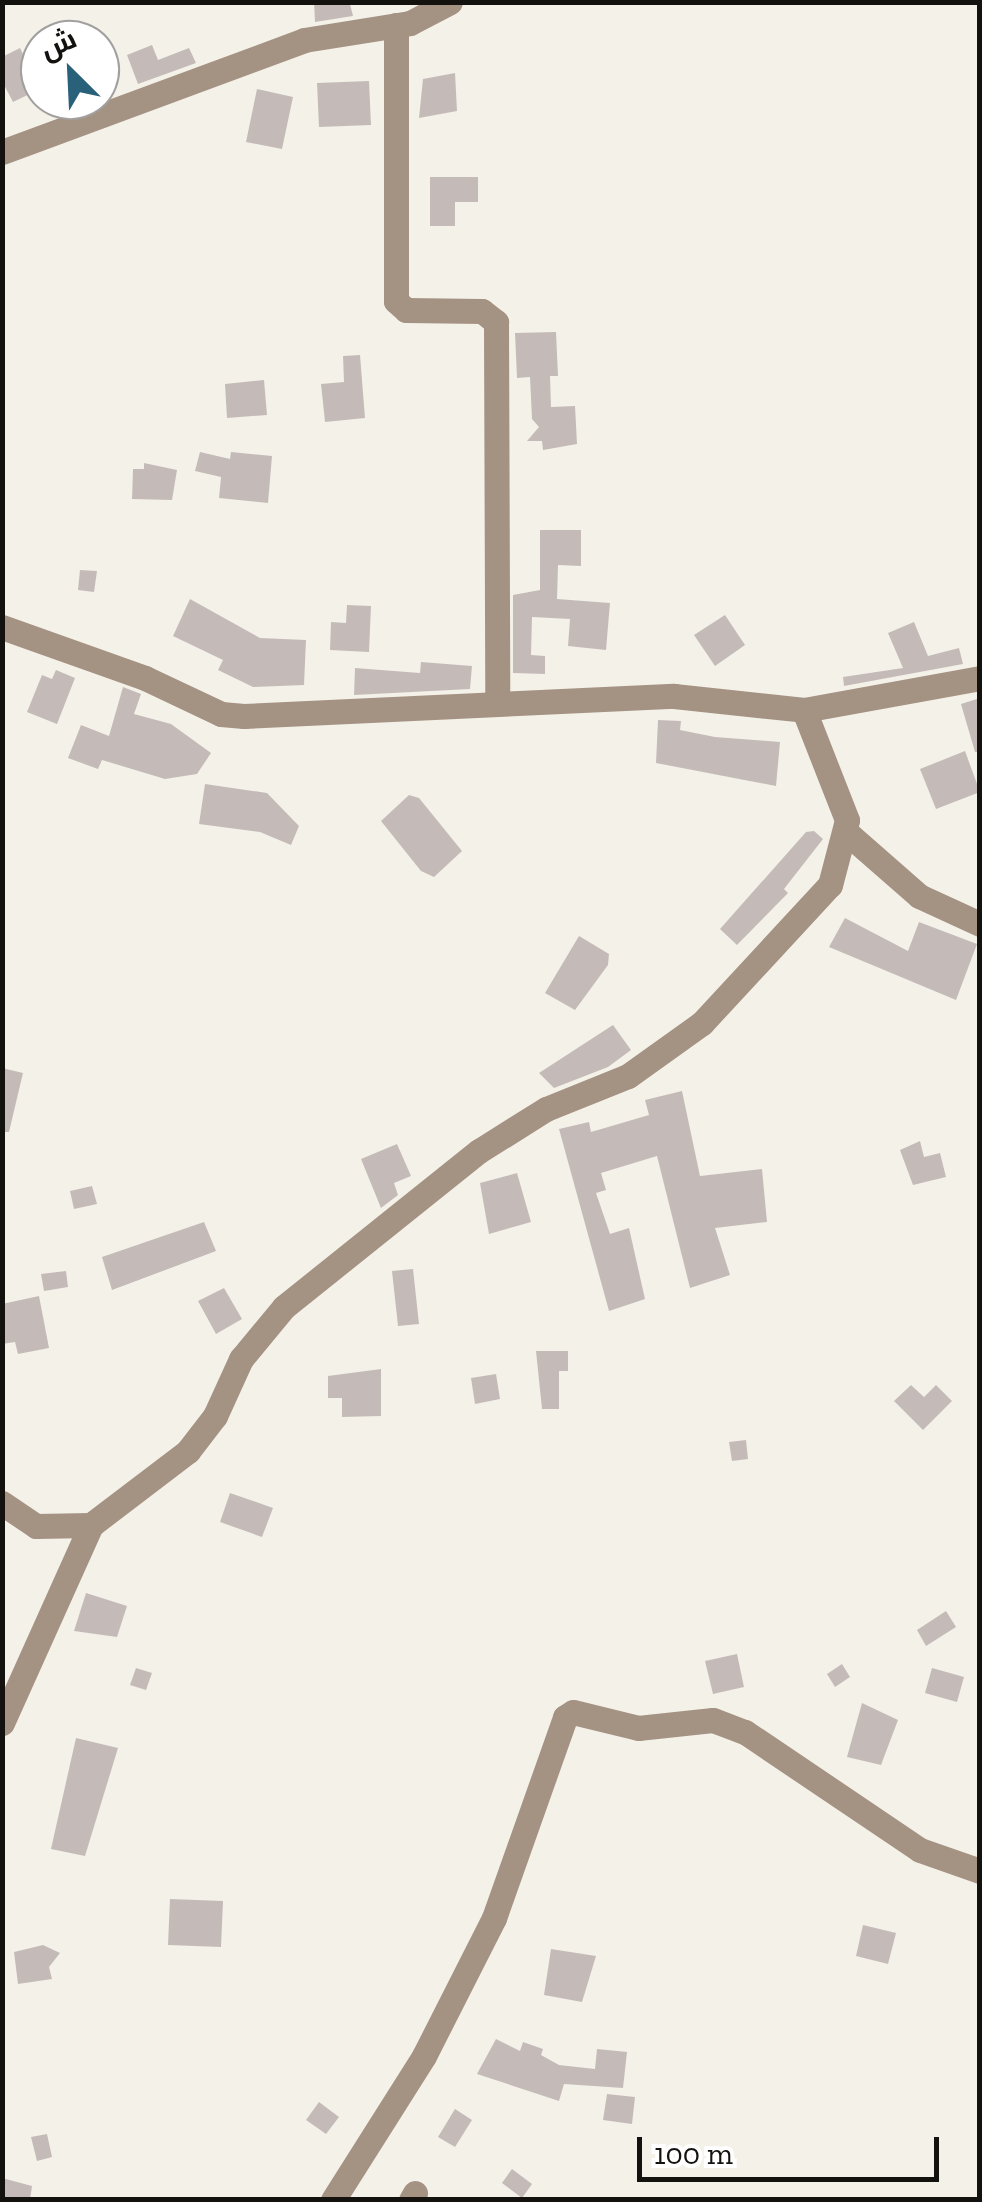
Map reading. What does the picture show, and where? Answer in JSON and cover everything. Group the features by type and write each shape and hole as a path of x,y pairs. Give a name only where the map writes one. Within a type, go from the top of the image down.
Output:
{"street":[{"path":"2,152 304,40 396,25 450,2"},
{"path":"396,25 396,301 406,310 482,311 496,322 497,701"},
{"path":"2,627 146,678 221,714 674,696 804,710 980,678"},
{"path":"804,710 846,832 918,896 980,924"},
{"path":"2,1723 92,1524 188,1451 215,1416 241,1359 284,1307 479,1151 546,1109 628,1076 702,1023 830,885 846,832"},
{"path":"2,1502 36,1526 92,1524"},
{"path":"333,2200 424,2056 494,1918 565,1718 573,1712 638,1728 713,1720 745,1732 920,1850 980,1872"}],"building":[{"path":"314,2 350,4 353,16 315,22"},
{"path":"152,45 158,60 189,48 196,63 138,84 127,55"},
{"path":"20,48 20,99 13,102 2,81 2,57"},
{"path":"455,73 457,111 419,118 423,79"},
{"path":"369,81 371,125 319,127 317,83"},
{"path":"257,89 293,97 282,149 246,142"},
{"path":"430,177 478,177 478,202 455,202 455,226 430,226"},
{"path":"556,332 558,376 550,376 551,407 575,406 577,444 543,450 542,441 527,441 539,427 532,419 530,377 517,378 515,333"},
{"path":"360,355 365,418 325,422 321,384 344,382 343,356"},
{"path":"264,380 267,415 227,418 225,384"},
{"path":"200,452 230,459 231,452 272,456 268,503 219,498 221,477 195,471"},
{"path":"144,463 177,470 172,500 132,499 133,469 144,469"},
{"path":"540,530 581,530 581,566 558,565 557,599 610,603 606,650 568,646 570,619 532,617 531,655 545,656 545,674 513,673 513,595 540,590"},
{"path":"80,570 97,571 94,592 78,590"},
{"path":"190,599 260,638 306,640 304,685 253,687 218,670 223,660 173,636"},
{"path":"347,605 371,606 369,652 330,650 331,622 346,623"},
{"path":"725,615 745,645 715,666 694,635"},
{"path":"914,622 928,656 959,648 963,664 844,686 843,677 903,668 888,633"},
{"path":"421,662 472,666 470,689 354,695 355,668 420,673"},
{"path":"56,670 75,678 57,724 27,712 42,675 52,679"},
{"path":"123,687 141,694 134,714 171,724 211,753 197,774 165,779 102,760 98,769 68,758 81,725 109,736"},
{"path":"980,698 980,752 975,752 961,704"},
{"path":"658,720 681,721 680,730 715,737 780,742 776,786 656,763"},
{"path":"965,751 980,792 936,809 920,769"},
{"path":"205,784 267,793 299,826 291,845 260,832 199,824"},
{"path":"409,795 419,798 462,851 434,877 421,871 381,821"},
{"path":"814,831 823,839 784,889 788,893 737,945 720,929 806,832"},
{"path":"845,918 908,951 919,922 977,944 956,1000 829,947"},
{"path":"579,936 609,954 608,965 575,1010 545,993"},
{"path":"613,1025 631,1050 608,1067 554,1088 539,1073"},
{"path":"2,1068 23,1073 9,1132 2,1132"},
{"path":"682,1091 700,1176 762,1169 767,1222 715,1228 730,1275 690,1288 657,1156 601,1173 606,1190 596,1193 610,1234 629,1228 645,1299 609,1311 559,1129 589,1122 591,1132 649,1115 645,1100"},
{"path":"920,1141 924,1157 940,1153 946,1177 913,1185 900,1150"},
{"path":"397,1144 411,1176 394,1183 398,1195 381,1208 361,1159"},
{"path":"517,1173 531,1222 489,1234 480,1183"},
{"path":"92,1186 97,1204 74,1209 70,1191"},
{"path":"204,1222 216,1251 112,1290 102,1257"},
{"path":"413,1269 419,1324 398,1326 392,1271"},
{"path":"66,1271 68,1287 44,1291 41,1274"},
{"path":"224,1288 242,1319 216,1334 198,1301"},
{"path":"39,1296 49,1348 18,1354 15,1342 2,1344 2,1304"},
{"path":"536,1351 568,1351 568,1371 559,1371 559,1409 542,1409"},
{"path":"381,1369 381,1416 342,1417 342,1398 328,1398 328,1376"},
{"path":"496,1374 500,1399 475,1404 471,1378"},
{"path":"911,1385 924,1397 936,1385 952,1401 923,1430 894,1401"},
{"path":"746,1440 748,1459 732,1461 729,1442"},
{"path":"230,1493 273,1508 262,1537 220,1522"},
{"path":"86,1593 127,1606 117,1637 74,1631"},
{"path":"946,1611 956,1627 926,1646 917,1630"},
{"path":"737,1654 744,1687 713,1694 705,1661"},
{"path":"842,1664 850,1677 835,1687 827,1674"},
{"path":"136,1668 152,1673 146,1690 130,1685"},
{"path":"932,1668 964,1677 957,1702 925,1693"},
{"path":"862,1703 898,1720 881,1765 847,1757"},
{"path":"76,1738 118,1748 85,1856 51,1849"},
{"path":"170,1899 223,1901 221,1947 168,1945"},
{"path":"863,1925 896,1933 888,1964 856,1956"},
{"path":"43,1945 60,1953 49,1967 52,1979 18,1984 14,1952"},
{"path":"551,1949 596,1956 582,2002 544,1995"},
{"path":"496,2039 520,2051 523,2042 543,2049 541,2055 559,2065 595,2069 597,2049 627,2052 623,2088 564,2084 559,2101 477,2074"},
{"path":"607,2094 635,2097 632,2124 603,2120"},
{"path":"319,2102 339,2117 326,2134 306,2120"},
{"path":"455,2109 472,2120 455,2147 438,2137"},
{"path":"47,2134 52,2157 37,2161 31,2137"},
{"path":"512,2169 532,2184 522,2198 502,2183"},
{"path":"2,2178 32,2186 30,2200 2,2200"}]}
